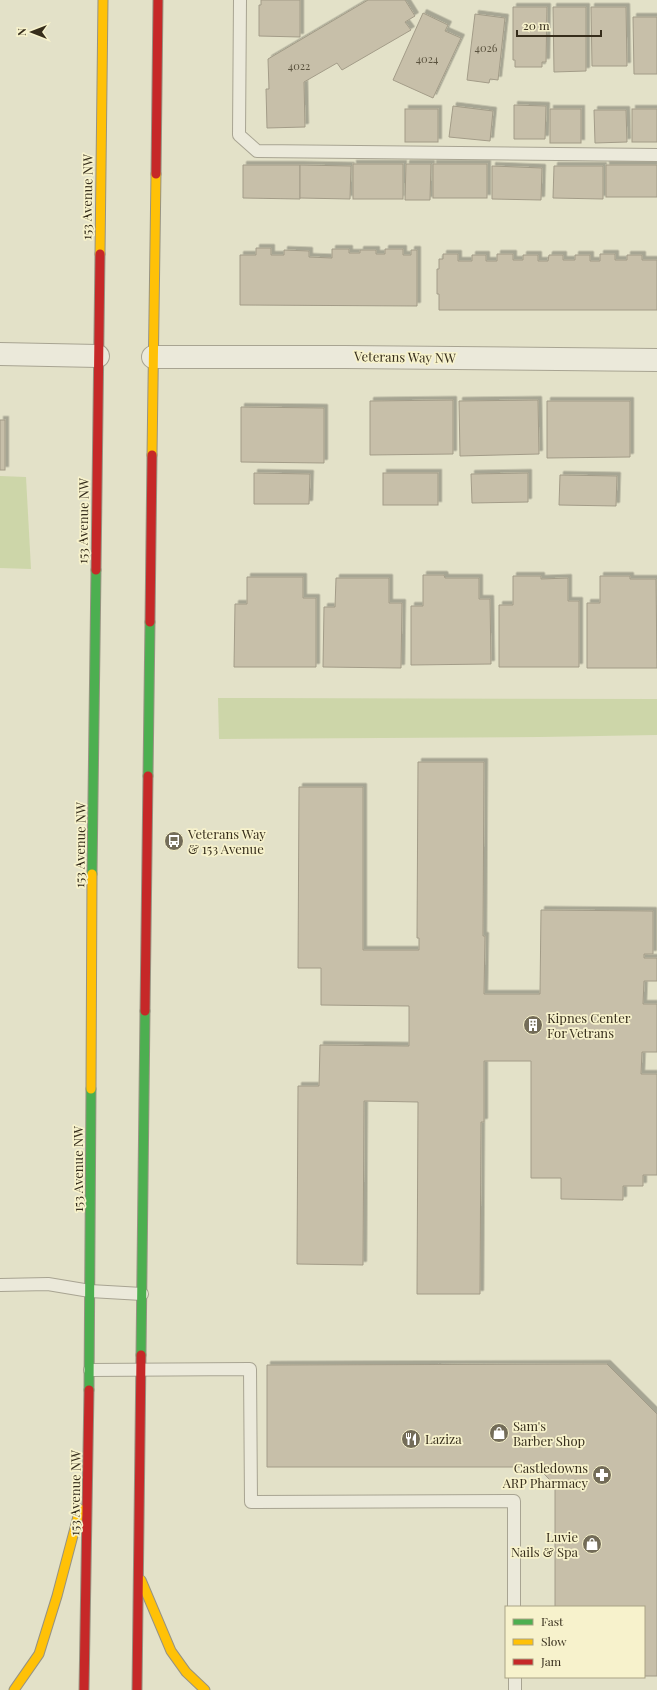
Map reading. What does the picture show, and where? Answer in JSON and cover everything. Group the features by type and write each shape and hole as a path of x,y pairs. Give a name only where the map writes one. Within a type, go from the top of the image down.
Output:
{"main road":[{"name":"153 Avenue NW","path":"84,1690 89,1473 91,966 102,0"},
{"path":"137,1690 158,0"},
{"path":"14,1690 39,1654 57,1596 89,1473"},
{"path":"139,1575 171,1651 186,1672 205,1690"}],"street":[{"path":"0,354 98,356"},
{"name":"Veterans Way NW","path":"153,357 657,360"}],"lane":[{"path":"240,0 239,135 257,151 657,155"},
{"path":"0,1285 48,1284 90,1291 142,1294"},
{"path":"90,1370 250,1369 251,1502 514,1501 514,1606"},
{"path":"514,1678 514,1690"}],"green space":[{"path":"0,476 26,477 31,569 0,568"},
{"path":"218,698 657,699 657,735 219,739"}],"building":[{"path":"261,0 300,0 300,37 259,36 259,5 261,5"},
{"path":"368,0 405,0 415,16 405,22 411,30 342,70 337,63 304,82 305,127 267,128 266,89 269,89 268,59"},
{"path":"513,7 547,7 546,62 542,62 542,67 515,67 515,60 513,60"},
{"path":"553,7 586,7 586,71 554,72"},
{"path":"591,7 626,7 627,66 592,66"},
{"path":"423,13 448,25 445,31 461,38 433,98 393,80"},
{"path":"475,14 505,18 498,80 490,79 489,83 467,80"},
{"path":"633,17 657,17 657,74 634,74"},
{"path":"514,105 546,106 545,139 514,139"},
{"path":"453,106 493,111 490,141 449,137"},
{"path":"405,109 438,109 438,142 405,142"},
{"path":"550,109 581,109 581,143 550,143"},
{"path":"632,109 657,109 657,142 632,142"},
{"path":"594,110 626,110 627,142 595,143"},
{"path":"353,164 403,164 403,199 353,199"},
{"path":"406,164 431,164 430,200 405,200"},
{"path":"433,164 487,164 487,198 433,198"},
{"path":"243,165 300,165 300,199 243,198"},
{"path":"300,165 351,166 350,199 300,198"},
{"path":"606,165 657,165 657,197 606,197"},
{"path":"492,166 542,168 541,200 492,199"},
{"path":"554,166 603,166 603,199 553,198"},
{"path":"256,248 271,248 271,255 284,255 284,250 309,251 309,257 332,258 332,249 349,249 349,253 360,253 360,250 376,250 376,254 385,254 385,249 403,249 403,255 411,255 411,250 417,250 417,306 240,305 240,255 256,255"},
{"path":"443,254 458,254 458,261 472,261 472,255 486,255 486,261 497,261 497,254 513,254 513,260 523,260 523,255 538,255 538,261 548,261 549,255 563,255 563,260 575,260 575,255 590,255 590,261 600,261 600,254 615,254 615,260 627,260 627,255 642,255 642,260 657,260 657,310 439,310 439,294 437,294 437,269 439,269 439,259 443,259"},
{"path":"453,400 453,454 370,455 370,401"},
{"path":"538,400 539,454 460,456 459,401"},
{"path":"547,401 630,401 630,457 547,458"},
{"path":"241,407 324,408 324,463 241,462"},
{"path":"0,420 5,420 5,470 0,470"},
{"path":"254,473 310,474 309,504 254,504"},
{"path":"383,473 438,473 438,505 383,505"},
{"path":"528,473 528,502 472,503 471,474"},
{"path":"560,475 617,476 616,506 559,505"},
{"path":"423,575 444,575 445,578 479,578 479,599 490,599 491,664 411,665 411,606 423,606"},
{"path":"513,576 541,576 541,579 568,578 568,601 579,601 579,667 499,667 499,605 513,605"},
{"path":"600,576 630,576 630,579 656,579 657,668 587,668 587,603 600,603"},
{"path":"247,577 303,577 303,598 316,598 316,667 234,667 235,604 247,604"},
{"path":"336,578 389,578 389,603 402,603 401,668 323,667 324,607 335,607"},
{"name":"Kipnes Center For Vetrans","path":"418,762 484,762 484,994 540,994 541,910 653,911 653,954 644,954 644,958 657,958 657,981 644,981 643,1004 657,1004 657,1052 642,1052 641,1074 657,1074 657,1175 643,1175 643,1186 623,1186 623,1200 561,1199 561,1178 531,1178 531,1061 484,1061 484,1122 481,1122 480,1294 417,1294 418,1102 364,1101 363,1265 297,1264 298,1086 319,1086 320,1045 409,1046 409,1006 321,1005 321,968 298,968 299,787 363,787 363,950 419,950 419,938 417,938"},
{"path":"607,1364 657,1414 657,1676 645,1676 645,1606 555,1606 555,1485 537,1467 267,1467 267,1365"}],"traffic: fast":[{"path":"92,874 96,570"},
{"path":"148,776 150,622"},
{"path":"141,1355 145,1011"},
{"path":"89,1390 91,1089"}],"traffic: slow":[{"path":"100,254 103,0"},
{"path":"152,455 156,174"},
{"path":"91,1089 92,874"},
{"path":"14,1690 39,1654 57,1596 80,1509"},
{"path":"141,1580 171,1651 186,1672 205,1690"}],"traffic: jam":[{"path":"156,174 158,0"},
{"path":"96,570 100,254"},
{"path":"150,622 152,455"},
{"path":"145,1011 148,776"},
{"path":"137,1690 141,1355"},
{"path":"84,1690 89,1390"}],"place":[{"name":"Veterans Way & 153 Avenue","path":"174,841"},
{"name":"Kipnes Center For Vetrans","path":"533,1025"},
{"name":"Sam's Barber Shop","path":"499,1433"},
{"name":"Laziza","path":"411,1439"},
{"name":"Castledowns ARP Pharmacy","path":"602,1475"},
{"name":"Luvie Nails & Spa","path":"592,1544"}]}
